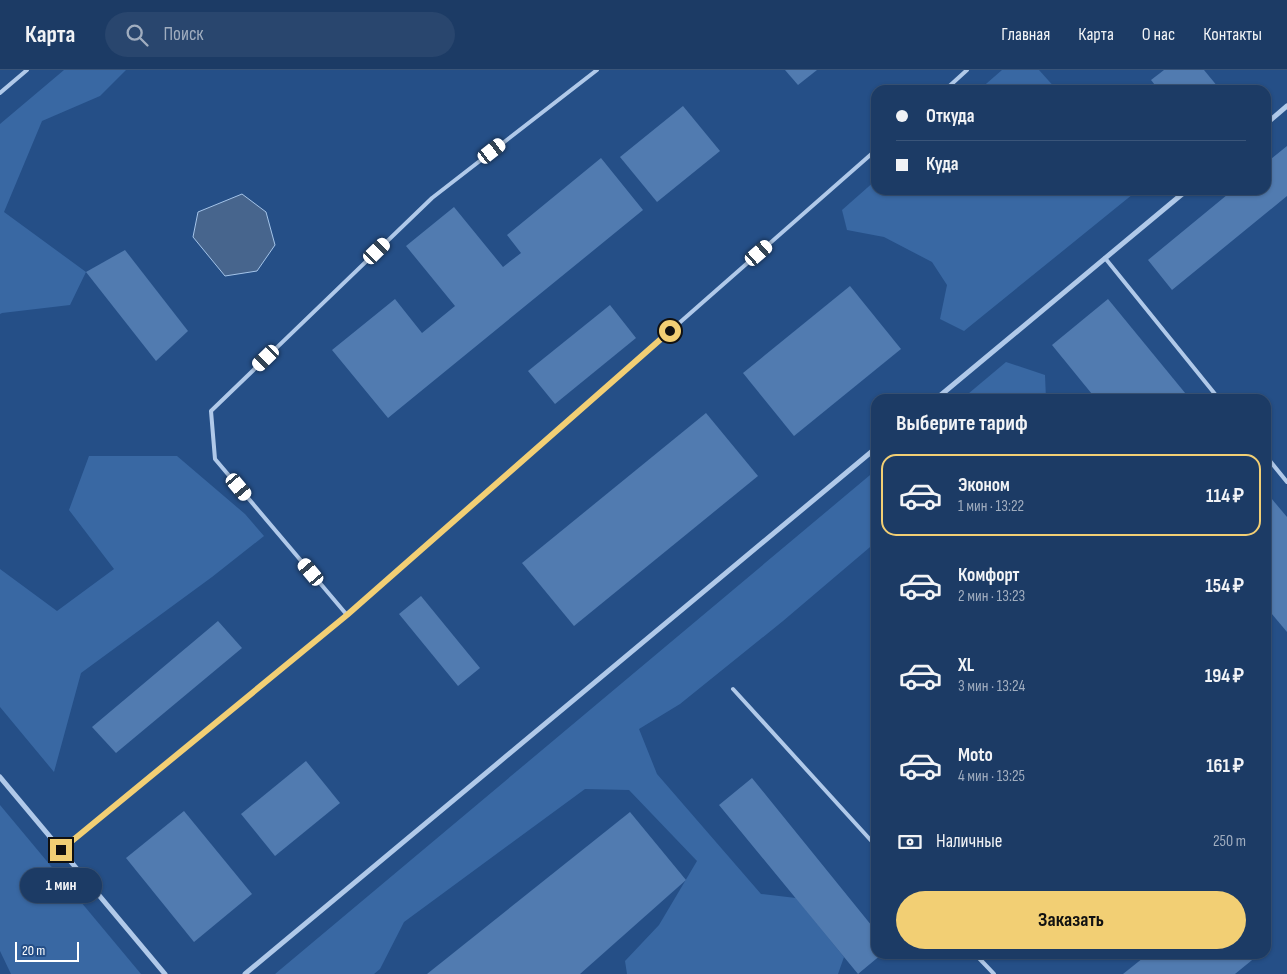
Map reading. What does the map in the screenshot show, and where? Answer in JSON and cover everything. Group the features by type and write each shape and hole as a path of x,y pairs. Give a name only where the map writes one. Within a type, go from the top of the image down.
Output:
{"street":[{"path":"1271,120 1287,106"},
{"path":"942,394 1180,195"},
{"path":"245,974 871,452"},
{"path":"0,777 165,974"}],"lane":[{"path":"0,92 27,70"},
{"path":"347,615 215,459 211,411 432,198 597,70"},
{"path":"951,85 968,70"},
{"path":"61,850 347,615 871,154"},
{"path":"1105,258 1215,394"},
{"path":"1271,462 1287,482"},
{"path":"733,689 871,841"},
{"path":"980,959 994,974"}],"shaded area":[{"path":"64,70 126,70 100,96 42,121 4,212 86,272 70,305 0,314 0,124"},
{"path":"1002,70 1039,70 1052,85 985,85"},
{"path":"871,184 871,195 1132,195 964,331 940,319 947,285 932,262 884,237 847,230 842,210"},
{"path":"242,194 266,212 275,245 257,271 225,276 193,237 198,212"},
{"path":"1006,362 1045,375 1046,394 968,394"},
{"path":"89,456 177,456 245,514 264,536 212,577 81,673 54,772 0,707 0,569 57,611 114,569 69,510"},
{"path":"871,474 871,546 783,621 680,704 639,729 657,774 761,894 796,898 844,957 838,974 627,974 625,961 659,925 697,861 629,790 585,789 404,922 380,969 374,974 275,974"},
{"path":"0,805 141,974 11,974 0,951"}],"building":[{"path":"785,70 817,70 798,85"},
{"path":"1164,70 1204,70 1216,85 1155,85 1151,80"},
{"path":"683,106 720,151 657,202 620,157"},
{"path":"1287,146 1287,196 1172,290 1148,260 1227,195 1271,195 1271,159"},
{"path":"601,158 643,210 388,418 332,350 395,299 422,333 455,306 406,246 454,207 503,267 521,253 507,235"},
{"path":"125,250 188,331 156,361 86,272"},
{"path":"850,286 901,349 794,436 743,373"},
{"path":"1108,299 1186,394 1092,394 1052,345"},
{"path":"610,305 636,338 555,404 528,371"},
{"path":"706,413 758,476 574,626 522,563"},
{"path":"1271,498 1287,517 1287,632 1271,613"},
{"path":"421,596 480,668 458,686 399,614"},
{"path":"218,621 242,648 116,753 92,727"},
{"path":"306,761 340,803 275,856 241,814"},
{"path":"752,778 871,925 871,959 876,959 858,974 719,805"},
{"path":"184,811 252,894 194,942 126,858"},
{"path":"630,812 686,880 580,974 427,974"},
{"path":"1142,959 1253,959 1235,974 1123,974"}],"route":[{"path":"61,850 347,615 670,331"}]}
